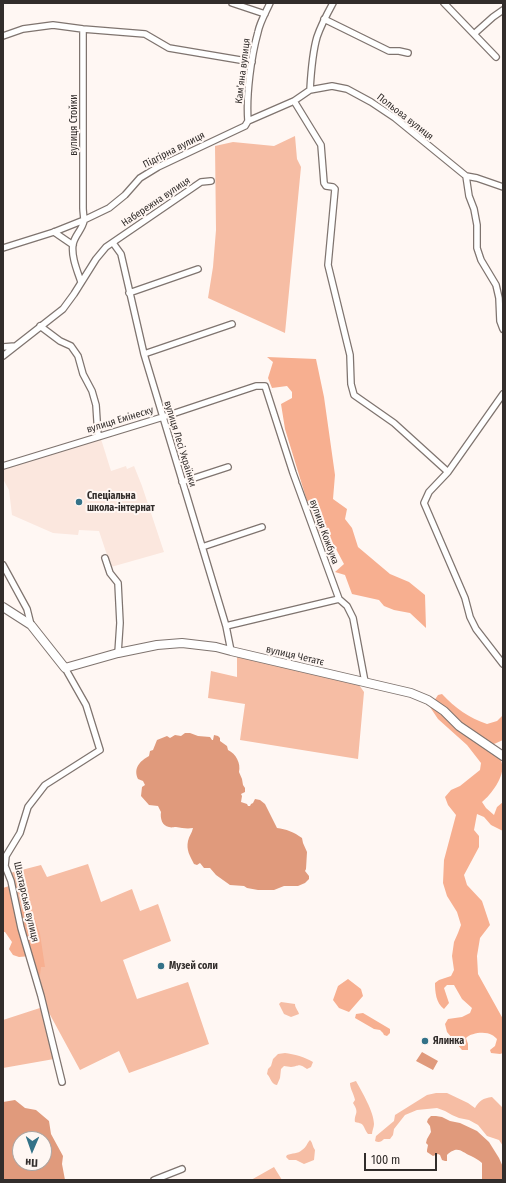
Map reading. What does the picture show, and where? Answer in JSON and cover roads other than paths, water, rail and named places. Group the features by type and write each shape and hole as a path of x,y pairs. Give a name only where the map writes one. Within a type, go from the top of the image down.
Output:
{"street":[{"path":"232,3 265,14"},
{"name":"Камʼяна вулиця","path":"248,121 247,110 252,62 258,30 270,3"},
{"path":"310,90 317,38 333,3"},
{"path":"444,3 496,57"},
{"path":"474,34 503,10"},
{"path":"324,20 389,51 408,53"},
{"path":"3,36 23,29 53,25 146,34 168,48 252,62"},
{"name":"вулиця Стойки","path":"84,29 84,220"},
{"name":"Польова вулиця","path":"248,121 294,101 310,90 332,86 347,89 372,102 395,118 466,176 477,178 503,187"},
{"path":"294,101 321,145 324,183 326,186 333,187 335,189 328,265 350,355 351,384 354,395 394,423 448,472"},
{"name":"Підгірна вулиця","path":"3,248 54,232 109,208 125,195 140,178 158,167 244,126 248,121"},
{"path":"466,176 469,196 474,209 477,248 481,260 496,285 503,329"},
{"name":"Набережна вулиця","path":"3,356 63,309 96,259 106,247 201,182 211,181"},
{"path":"81,282 73,255 73,245 76,235 84,220"},
{"path":"54,232 73,245"},
{"name":"вулиця Лесі Українки","path":"113,243 120,254 144,354 226,626 231,651"},
{"path":"129,293 198,269"},
{"path":"144,354 232,324"},
{"path":"40,326 60,341 71,346 78,356 96,405 98,436"},
{"path":"3,347 15,346"},
{"name":"вулиця Емінеску","path":"3,466 163,417 256,386 265,386"},
{"name":"вулиця Кожбука","path":"265,386 293,473 339,599 347,606 353,618 365,682"},
{"path":"503,394 448,472 429,492 424,503 465,598 470,617 476,629 503,664"},
{"path":"182,482 228,467"},
{"path":"202,547 262,527"},
{"path":"105,558 110,573 118,583 120,623 118,653"},
{"path":"3,565 27,609 31,625"},
{"path":"226,626 339,599"},
{"name":"Шахтарська вулиця","path":"3,607 31,625 65,668 86,705 100,750 45,785 28,807 20,834 6,856 5,866 41,996 62,1082"},
{"name":"вулиця Четатє","path":"65,668 118,653 157,645 182,643 216,647 411,693 428,700 459,726 503,756"},
{"path":"154,1180 182,1169"}],"place":[{"name":"Спеціальна школа-інтернат","path":"79,502"},
{"name":"Музей соли","path":"161,966"},
{"name":"Ялинка","path":"425,1041"}]}
